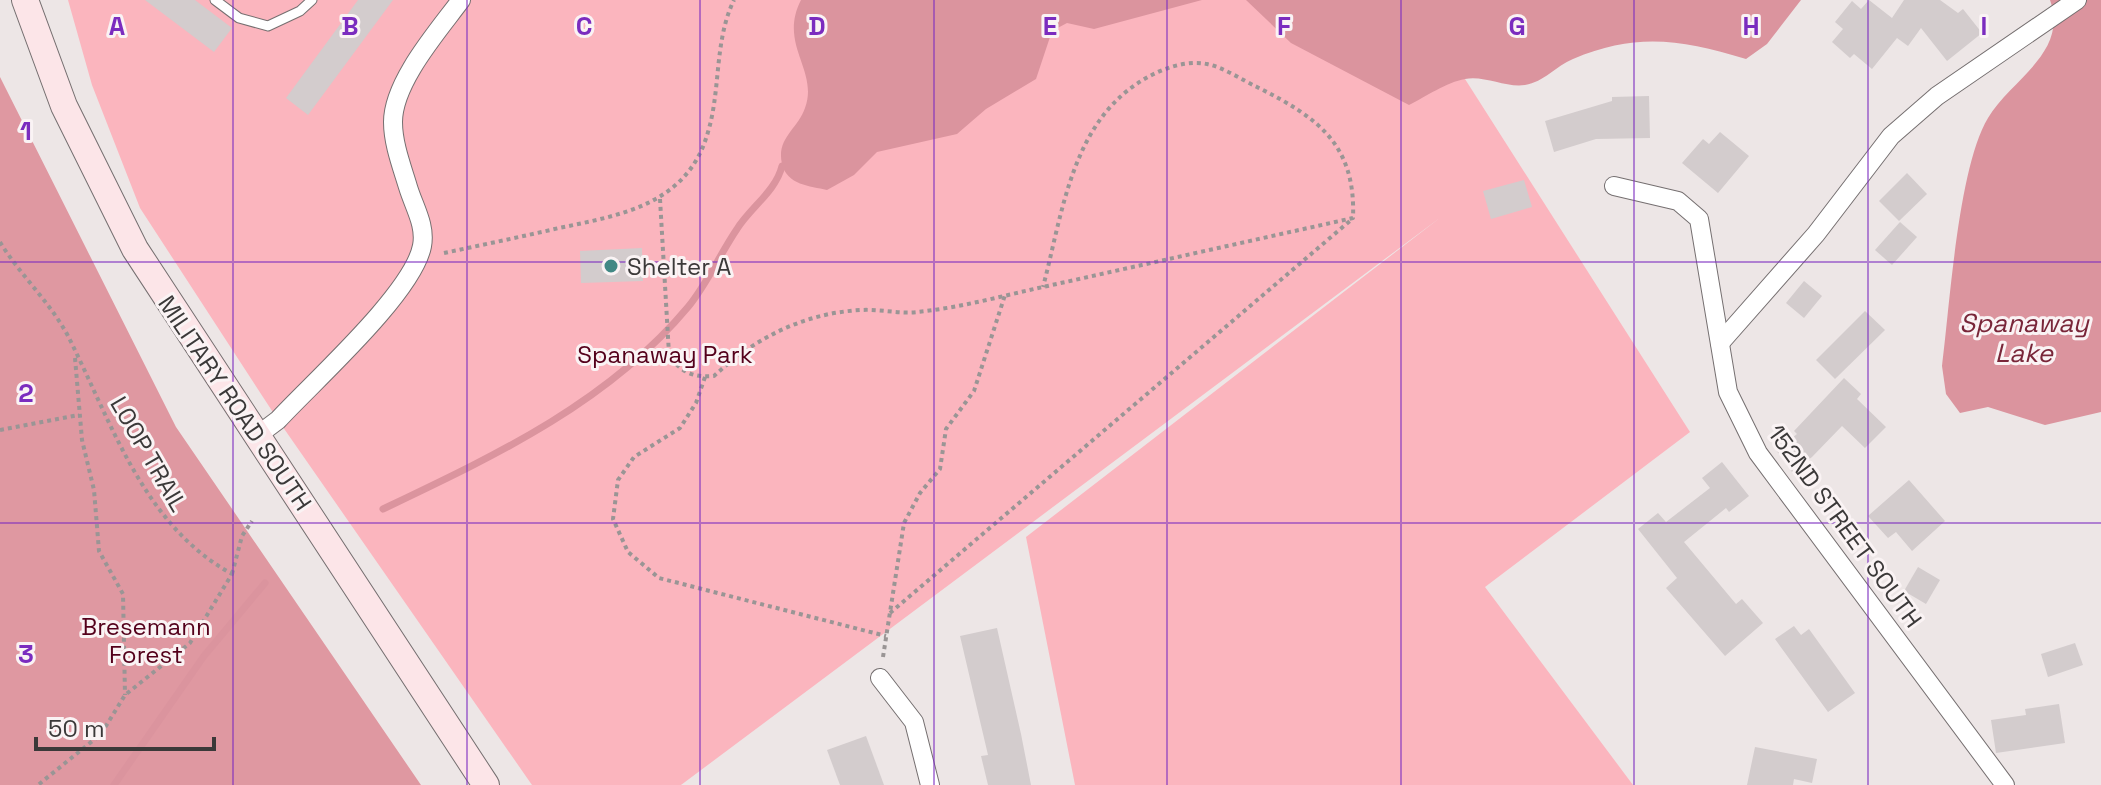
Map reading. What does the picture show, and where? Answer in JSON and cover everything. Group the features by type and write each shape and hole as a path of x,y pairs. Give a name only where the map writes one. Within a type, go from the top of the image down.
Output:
{"main road":[{"name":"MILITARY ROAD SOUTH","path":"25,0 64,106 135,249 486,785"}],"street":[{"path":"258,435 278,420 396,293 422,248 421,221 397,149 393,121 396,105 420,55 461,0"},
{"path":"1720,343 1816,234 1891,136 1937,96 2077,0"},
{"name":"152ND STREET SOUTH","path":"1614,186 1678,201 1699,219 1705,237 1728,392 1758,453 2005,785"},
{"path":"880,678 914,722 930,785"}],"lane":[{"path":"215,0 239,18 268,26 300,11 312,0"}],"path":[{"path":"444,253 623,216 660,199 687,174 704,146 726,17 734,0"},
{"path":"1043,287 1079,155 1118,98 1144,79 1175,67 1208,64 1308,114 1332,138 1347,167 1353,218"},
{"path":"660,199 669,354 680,368 705,377 714,376 757,342 808,319 861,310 914,313 1353,218"},
{"path":"890,613 1353,218"},
{"name":"LOOP TRAIL","path":"0,242 51,308 117,433 127,459 170,527 208,560 232,574"},
{"path":"880,678 904,523 920,493 940,469 946,429 974,391 1005,295"},
{"name":"LOOP TRAIL","path":"75,353 79,415 94,490 99,551 123,594 125,695"},
{"path":"705,377 696,403 680,428 634,457 618,480 613,519 628,552 659,578 886,636"},
{"path":"0,430 79,415"},
{"path":"38,785 101,734 125,695 190,643 232,574 242,536 252,521"}],"green space":[{"name":"Spanaway Park","path":"68,0 1476,0 1465,79 1690,432 1485,587 1633,785 1075,785 1026,537 1441,217 681,785 532,785 278,420 140,208 92,85"},
{"name":"Bresemann Forest","path":"0,77 176,427 421,785 0,785"}],"water":[{"path":"801,0 1202,0 1094,29 1067,23 1052,31 1036,79 986,109 957,134 877,152 854,175 827,190 794,180 782,164 782,147 802,115 808,94 794,31"},
{"path":"1246,0 1801,0 1767,44 1746,59 1701,47 1639,42 1596,50 1525,85 1465,79 1444,86 1409,105 1291,43"},
{"name":"Spanaway Lake","path":"2050,0 2101,0 2101,412 2045,425 1988,407 1960,413 1946,394 1942,366 1957,238 1969,169 1988,118 2045,50 2052,35 2054,19"}],"building":[{"path":"145,0 195,0 232,28 214,52"},
{"path":"358,0 393,0 308,115 286,98"},
{"path":"1869,0 1892,18 1904,0 1940,0 1958,13 1963,9 1982,33 1947,61 1921,28 1908,46 1897,38 1872,69 1854,54 1850,58 1832,42 1843,29 1835,22 1852,1 1861,9"},
{"path":"1649,96 1650,138 1596,139 1554,152 1545,121 1612,101 1612,97"},
{"path":"1720,132 1749,156 1718,193 1682,163 1703,139 1709,144"},
{"path":"1907,173 1927,194 1899,221 1879,201"},
{"path":"1524,180 1532,207 1491,219 1483,191"},
{"path":"1900,222 1917,237 1892,265 1875,250"},
{"name":"Shelter A","path":"642,248 643,281 581,283 580,251"},
{"path":"1804,281 1822,296 1804,318 1786,303"},
{"path":"1865,311 1885,330 1835,379 1816,360"},
{"path":"1844,378 1861,394 1857,399 1886,427 1865,448 1842,426 1812,457 1792,472 1776,450 1797,434 1794,431"},
{"path":"1722,462 1749,496 1729,512 1726,508 1684,542 1736,604 1742,599 1763,623 1725,656 1666,588 1677,578 1638,529 1658,513 1666,522 1710,488 1702,478"},
{"path":"1909,480 1945,521 1912,551 1896,532 1888,538 1868,516"},
{"path":"1918,567 1940,580 1926,604 1904,591"},
{"path":"1794,626 1801,635 1809,629 1855,693 1828,712 1775,639"},
{"path":"997,628 1031,785 988,785 981,756 988,755 960,636"},
{"path":"2075,643 2083,665 2048,677 2041,654"},
{"path":"2059,704 2065,743 1996,753 1991,720 2026,715 2025,709"},
{"path":"866,736 884,785 840,785 827,750"},
{"path":"1755,747 1817,759 1812,783 1794,779 1793,785 1747,785"}],"waterway":[{"path":"383,509 507,447 586,399 622,372 688,307 742,221 769,191 782,166"},
{"path":"114,785 204,656 265,583"}],"place":[{"name":"Shelter A","path":"611,266"}]}
